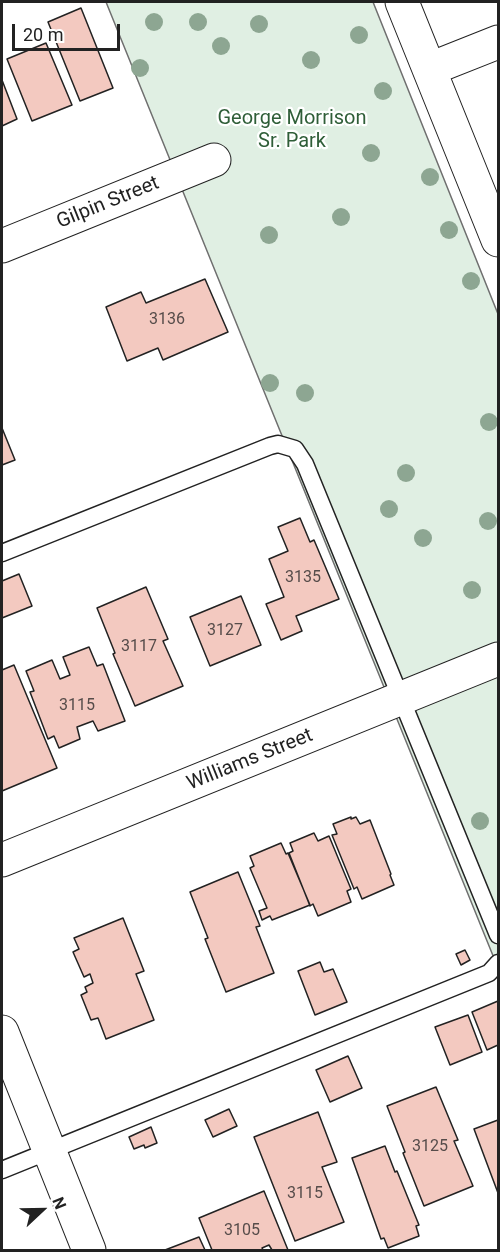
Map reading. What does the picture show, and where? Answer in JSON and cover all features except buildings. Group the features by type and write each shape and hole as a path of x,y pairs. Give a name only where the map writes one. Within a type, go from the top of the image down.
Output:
{"street":[{"path":"402,2 498,240"},
{"path":"430,69 498,42"},
{"name":"Gilpin Street","path":"2,246 214,160"},
{"name":"Williams Street","path":"2,860 498,659"},
{"path":"2,1032 89,1251"}],"lane":[{"path":"2,553 270,446 287,445 295,449 305,464 498,935"},
{"path":"2,1170 489,973 498,963"}],"green space":[{"name":"George Morrison Sr. Park","path":"106,2 373,2 498,314 498,968"}]}
